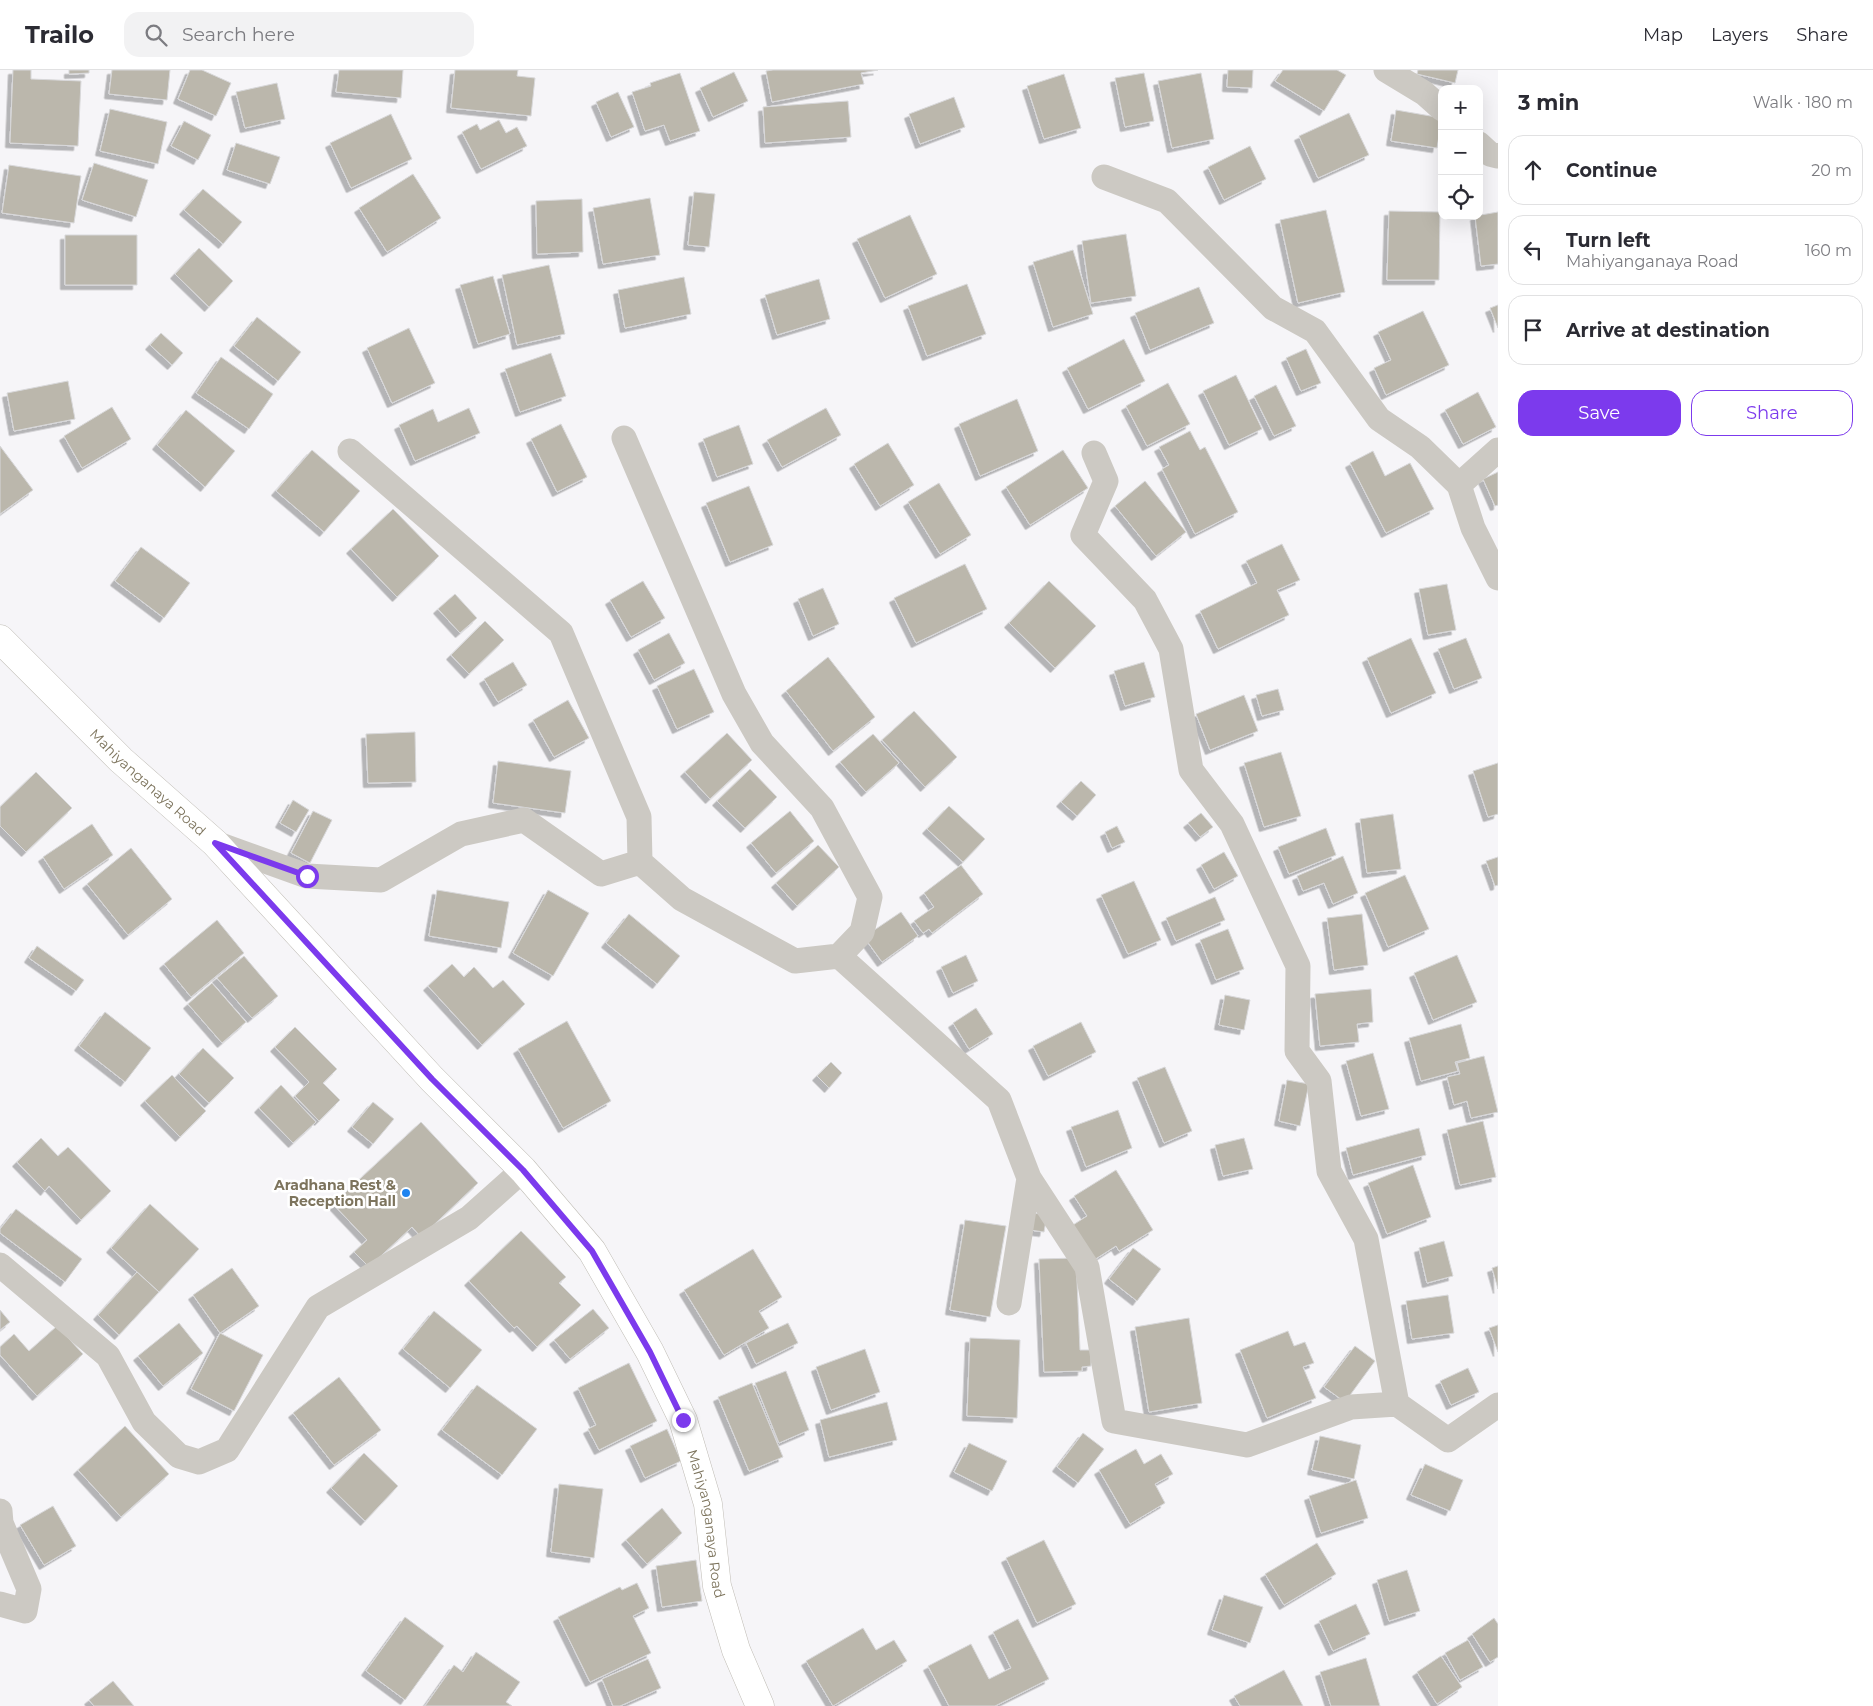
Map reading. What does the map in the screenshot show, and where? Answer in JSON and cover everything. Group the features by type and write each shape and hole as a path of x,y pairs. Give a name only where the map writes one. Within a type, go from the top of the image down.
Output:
{"main road":[{"name":"Mahiyanganaya Road","path":"0,639 121,760 215,843 432,1079 523,1170 592,1251 650,1352 683,1420 708,1504 717,1586 736,1650 760,1706"}],"street":[{"path":"1386,70 1424,93 1438,105"},
{"path":"1483,148 1490,154 1498,156"},
{"path":"1104,176 1167,201 1273,308 1315,331 1378,419 1420,447 1459,485 1473,528 1498,578"},
{"path":"350,451 561,633 639,817 640,862 682,899 795,961 839,956 862,932 870,897 822,808 762,743 734,694 624,438"},
{"path":"1459,485 1498,450"},
{"path":"1094,453 1106,481 1083,535 1145,600 1171,649 1191,770 1232,824 1298,966 1297,1051 1319,1081 1329,1171 1366,1239 1397,1404"},
{"path":"215,843 307,876 381,880 461,834 524,820 601,874 640,862"},
{"path":"839,956 999,1100 1029,1178 1087,1267 1114,1421 1247,1445 1352,1407 1397,1404 1448,1440 1498,1405"},
{"path":"0,1265 108,1356 144,1422 179,1456 199,1462 227,1450 318,1306 469,1218 523,1170"},
{"path":"1009,1303 1029,1178"},
{"path":"0,1511 1,1523 28,1589 25,1611 0,1604"}],"building":[{"path":"13,70 31,70 31,79 81,81 78,146 10,143"},
{"path":"69,70 89,70 89,73 69,74"},
{"path":"112,70 170,70 167,100 109,94"},
{"path":"190,70 202,70 231,83 216,116 178,99"},
{"path":"339,70 403,70 401,98 336,92"},
{"path":"455,70 518,70 517,76 535,78 531,116 451,108"},
{"path":"878,70 861,73 864,84 772,102 766,71"},
{"path":"1228,70 1253,70 1252,88 1227,87"},
{"path":"1283,70 1337,70 1346,75 1324,111 1275,81"},
{"path":"1418,70 1458,70 1455,83 1417,74"},
{"path":"734,72 748,101 713,117 700,88"},
{"path":"680,73 700,131 670,141 664,125 645,131 632,92 651,86 650,83"},
{"path":"1144,73 1154,121 1125,127 1115,78"},
{"path":"1201,73 1214,139 1172,148 1158,81"},
{"path":"1064,74 1081,128 1044,139 1027,86"},
{"path":"277,83 285,119 245,128 236,92"},
{"path":"618,92 634,127 611,137 596,102"},
{"path":"954,97 965,127 920,144 909,114"},
{"path":"848,101 851,137 765,143 763,107"},
{"path":"110,109 167,122 158,164 100,151"},
{"path":"1396,110 1438,117 1437,148 1391,141"},
{"path":"1349,113 1369,155 1318,178 1299,136"},
{"path":"391,114 412,159 351,188 330,143"},
{"path":"499,120 506,133 517,127 527,146 481,169 462,132 477,124 480,130"},
{"path":"184,121 211,135 198,160 171,146"},
{"path":"236,143 280,157 270,184 227,170"},
{"path":"1250,146 1266,179 1224,200 1208,167"},
{"path":"94,163 148,180 136,217 82,200"},
{"path":"9,165 81,176 74,223 2,213"},
{"path":"413,174 441,218 387,252 359,208"},
{"path":"203,189 242,222 223,244 184,210"},
{"path":"694,192 715,194 709,247 688,245"},
{"path":"650,198 660,255 603,264 593,208"},
{"path":"582,199 583,252 537,254 536,201"},
{"path":"1326,210 1345,292 1298,303 1280,220"},
{"path":"1389,211 1438,212 1438,220 1440,220 1439,280 1387,280"},
{"path":"1498,212 1498,264 1481,266 1475,220 1483,220 1483,215"},
{"path":"910,215 937,274 885,298 857,239"},
{"path":"1126,234 1136,296 1091,303 1082,241"},
{"path":"65,235 137,235 137,285 65,285"},
{"path":"199,248 233,281 209,307 175,274"},
{"path":"1073,250 1093,314 1053,327 1033,262"},
{"path":"549,265 565,334 517,345 502,275"},
{"path":"493,276 510,334 478,344 460,285"},
{"path":"684,277 691,314 625,328 618,290"},
{"path":"819,279 830,319 777,335 765,295"},
{"path":"967,284 986,334 927,356 908,306"},
{"path":"1199,287 1214,323 1150,350 1135,313"},
{"path":"1498,305 1498,328 1490,308"},
{"path":"1423,311 1449,365 1386,395 1374,368 1391,360 1378,332"},
{"path":"257,317 301,352 278,381 234,346"},
{"path":"409,328 435,383 392,403 367,348"},
{"path":"161,333 183,353 172,365 150,345"},
{"path":"1124,339 1145,381 1088,409 1067,368"},
{"path":"1306,349 1321,383 1301,391 1286,358"},
{"path":"551,353 566,396 520,412 505,369"},
{"path":"221,357 273,394 249,429 196,393"},
{"path":"1236,375 1262,429 1229,445 1203,391"},
{"path":"68,381 75,419 14,431 7,393"},
{"path":"1168,383 1190,424 1147,446 1126,406"},
{"path":"1276,385 1296,426 1274,436 1254,396"},
{"path":"1478,392 1496,427 1463,444 1445,410"},
{"path":"1017,399 1038,451 980,476 959,424"},
{"path":"112,407 131,439 82,468 64,436"},
{"path":"469,408 480,433 415,461 399,425 433,409 438,422"},
{"path":"826,408 841,435 782,467 767,440"},
{"path":"186,410 235,451 205,487 157,445"},
{"path":"561,424 587,477 557,492 531,439"},
{"path":"739,425 753,464 717,477 703,439"},
{"path":"1190,431 1200,450 1205,447 1238,512 1195,534 1162,469 1169,465 1159,447"},
{"path":"888,443 914,485 880,506 854,464"},
{"path":"0,446 33,490 0,514"},
{"path":"312,450 360,491 324,532 276,491"},
{"path":"1063,450 1088,488 1030,525 1006,487"},
{"path":"1373,451 1385,476 1410,463 1434,509 1386,533 1350,463"},
{"path":"1498,472 1498,505 1495,506 1483,479"},
{"path":"1145,481 1186,532 1156,556 1115,506"},
{"path":"939,483 971,535 940,554 908,502"},
{"path":"749,486 773,545 730,562 706,503"},
{"path":"393,509 439,556 397,597 351,549"},
{"path":"1282,544 1300,580 1277,590 1289,615 1218,649 1200,611 1257,583 1246,561"},
{"path":"141,547 190,583 164,618 115,581"},
{"path":"965,564 987,609 916,643 894,598"},
{"path":"643,581 665,618 631,637 610,600"},
{"path":"1049,581 1096,626 1055,668 1009,623"},
{"path":"1447,584 1456,630 1428,635 1419,589"},
{"path":"823,588 839,624 813,636 798,599"},
{"path":"455,594 477,618 460,633 438,609"},
{"path":"485,621 504,640 469,674 451,655"},
{"path":"669,633 685,663 654,680 638,650"},
{"path":"1411,638 1436,693 1391,713 1367,658"},
{"path":"1466,638 1482,678 1454,689 1438,649"},
{"path":"828,657 875,717 833,751 786,691"},
{"path":"513,662 527,685 498,702 484,679"},
{"path":"1144,662 1155,697 1125,706 1114,671"},
{"path":"694,669 714,712 677,729 657,686"},
{"path":"1278,689 1284,710 1262,716 1256,695"},
{"path":"1244,695 1258,731 1210,750 1196,714"},
{"path":"568,700 589,738 554,757 533,720"},
{"path":"914,711 957,757 925,787 882,740"},
{"path":"415,732 416,782 368,783 366,734"},
{"path":"727,733 752,760 710,799 685,772"},
{"path":"873,734 899,763 866,792 840,762"},
{"path":"1281,752 1301,816 1264,827 1244,763"},
{"path":"498,761 571,771 565,813 493,803"},
{"path":"1498,763 1498,814 1488,817 1473,771"},
{"path":"750,769 777,797 745,828 717,801"},
{"path":"36,772 72,808 26,852 0,826 0,807"},
{"path":"1081,781 1096,795 1077,816 1061,802"},
{"path":"293,800 309,810 296,832 280,823"},
{"path":"949,806 985,839 963,862 927,829"},
{"path":"313,811 332,820 310,863 291,853"},
{"path":"790,811 814,841 776,873 751,843"},
{"path":"1201,813 1213,827 1200,837 1188,823"},
{"path":"1393,814 1401,869 1367,873 1360,819"},
{"path":"92,824 113,855 64,889 43,857"},
{"path":"1117,826 1125,842 1112,848 1105,832"},
{"path":"1326,828 1336,855 1289,874 1278,847"},
{"path":"818,845 839,867 797,906 776,883"},
{"path":"131,848 172,899 128,935 87,884"},
{"path":"1224,852 1238,876 1214,889 1201,865"},
{"path":"1343,856 1358,893 1333,904 1324,883 1303,891 1297,876"},
{"path":"1498,857 1498,885 1495,886 1486,861"},
{"path":"961,865 983,894 932,933 929,929 923,933 914,921 934,907 924,893"},
{"path":"1405,875 1429,929 1388,947 1365,893"},
{"path":"1134,881 1161,940 1128,954 1101,895"},
{"path":"437,890 509,902 501,948 429,936"},
{"path":"548,890 589,913 553,976 513,953"},
{"path":"1215,897 1225,920 1176,941 1166,918"},
{"path":"901,912 918,936 882,962 864,937"},
{"path":"629,914 680,956 657,984 606,943"},
{"path":"1362,914 1368,965 1334,970 1327,918"},
{"path":"217,920 244,953 191,997 164,964"},
{"path":"1228,929 1244,969 1216,980 1200,940"},
{"path":"37,946 84,980 76,991 29,958"},
{"path":"966,955 978,981 953,993 941,967"},
{"path":"1457,955 1477,1002 1433,1020 1414,973"},
{"path":"244,956 278,996 252,1018 217,978"},
{"path":"452,964 464,977 474,967 493,988 503,980 525,1004 482,1045 428,986"},
{"path":"212,983 246,1022 222,1043 188,1004"},
{"path":"1371,989 1373,1022 1357,1024 1359,1042 1320,1046 1315,994"},
{"path":"1225,995 1250,1000 1244,1030 1219,1025"},
{"path":"976,1008 993,1034 969,1049 953,1023"},
{"path":"105,1012 151,1048 125,1082 79,1046"},
{"path":"567,1021 611,1101 563,1128 518,1049"},
{"path":"1081,1022 1096,1052 1048,1076 1033,1046"},
{"path":"1461,1024 1470,1058 1455,1062 1458,1071 1421,1081 1409,1038"},
{"path":"295,1027 337,1069 323,1083 340,1100 319,1121 295,1096 309,1082 275,1047"},
{"path":"203,1048 234,1078 209,1103 179,1074"},
{"path":"1373,1053 1389,1109 1361,1116 1346,1061"},
{"path":"1484,1056 1498,1112 1471,1118 1467,1101 1454,1105 1447,1077 1460,1074 1457,1063"},
{"path":"831,1062 842,1073 829,1088 817,1076"},
{"path":"1165,1067 1192,1131 1164,1143 1137,1078"},
{"path":"172,1075 206,1111 180,1137 145,1101"},
{"path":"1287,1080 1309,1084 1300,1126 1279,1121"},
{"path":"281,1085 316,1122 293,1143 259,1108"},
{"path":"373,1102 394,1119 373,1144 352,1127"},
{"path":"1118,1110 1132,1148 1086,1167 1071,1127"},
{"path":"1483,1121 1496,1177 1460,1185 1447,1130"},
{"name":"Aradhana Rest & Reception Hall","path":"421,1122 478,1183 421,1237 412,1227 369,1267 354,1252 367,1240 333,1204"},
{"path":"1419,1128 1426,1155 1353,1175 1346,1148"},
{"path":"41,1138 58,1156 68,1147 111,1191 81,1220 49,1186 45,1191 17,1162"},
{"path":"1244,1138 1253,1169 1223,1176 1215,1145"},
{"path":"1413,1165 1431,1217 1387,1234 1368,1183"},
{"path":"1116,1170 1153,1230 1119,1251 1116,1246 1094,1260 1073,1225 1087,1216 1074,1196"},
{"path":"150,1204 199,1249 159,1292 111,1248"},
{"path":"16,1209 82,1259 65,1282 0,1233 0,1229"},
{"path":"1033,1213 1047,1215 1044,1232 1030,1230"},
{"path":"965,1220 1006,1226 990,1317 950,1310"},
{"path":"521,1231 566,1277 559,1283 581,1305 537,1347 517,1326 514,1328 469,1281"},
{"path":"1444,1241 1453,1276 1427,1283 1419,1248"},
{"path":"1133,1248 1161,1269 1137,1301 1109,1279"},
{"path":"753,1249 782,1297 759,1311 769,1328 724,1355 684,1290"},
{"path":"1076,1258 1080,1350 1091,1350 1091,1366 1082,1367 1082,1371 1044,1372 1039,1259"},
{"path":"1498,1266 1498,1289 1492,1268"},
{"path":"232,1268 259,1306 220,1333 193,1295"},
{"path":"137,1272 159,1292 119,1335 98,1315"},
{"path":"1448,1295 1454,1333 1412,1339 1406,1301"},
{"path":"593,1309 609,1328 570,1359 554,1340"},
{"path":"0,1310 10,1322 0,1330"},
{"path":"434,1311 482,1350 450,1388 403,1349"},
{"path":"1189,1318 1202,1403 1149,1412 1135,1327"},
{"path":"179,1323 203,1353 163,1386 138,1356"},
{"path":"788,1323 798,1343 756,1364 746,1343"},
{"path":"1498,1325 1498,1352 1489,1328"},
{"path":"57,1326 83,1354 37,1396 0,1355 0,1347 14,1334 29,1351"},
{"path":"1288,1331 1294,1346 1305,1342 1314,1363 1303,1367 1316,1398 1267,1418 1240,1350"},
{"path":"220,1333 263,1355 234,1411 191,1389"},
{"path":"970,1338 1020,1340 1017,1418 967,1416"},
{"path":"1355,1346 1375,1361 1345,1402 1324,1387"},
{"path":"865,1349 880,1392 831,1410 816,1367"},
{"path":"629,1363 657,1421 599,1450 588,1429 596,1425 578,1388"},
{"path":"1468,1368 1479,1392 1451,1405 1440,1381"},
{"path":"786,1371 809,1430 779,1443 755,1383"},
{"path":"339,1377 381,1430 334,1465 293,1413"},
{"path":"752,1383 783,1457 749,1471 718,1397"},
{"path":"477,1385 537,1429 502,1475 442,1430"},
{"path":"887,1402 897,1440 829,1457 820,1420"},
{"path":"125,1426 169,1474 121,1517 78,1470"},
{"path":"667,1429 681,1461 645,1478 630,1446"},
{"path":"1083,1433 1104,1449 1078,1483 1057,1467"},
{"path":"1320,1436 1361,1445 1354,1479 1312,1470"},
{"path":"969,1443 1007,1461 992,1491 954,1472"},
{"path":"1136,1449 1144,1464 1161,1454 1173,1474 1155,1484 1165,1503 1130,1524 1099,1470"},
{"path":"364,1453 398,1486 365,1521 331,1488"},
{"path":"1425,1464 1463,1480 1450,1511 1411,1495"},
{"path":"1356,1480 1368,1518 1321,1533 1309,1496"},
{"path":"559,1484 603,1489 594,1558 551,1552"},
{"path":"53,1506 76,1546 44,1565 20,1525"},
{"path":"662,1508 682,1533 647,1564 626,1540"},
{"path":"1044,1540 1076,1604 1037,1623 1006,1558"},
{"path":"1317,1543 1336,1574 1284,1605 1265,1574"},
{"path":"696,1560 702,1601 662,1607 656,1566"},
{"path":"1407,1570 1420,1611 1389,1621 1377,1580"},
{"path":"637,1583 649,1608 633,1616 651,1653 590,1682 558,1617 620,1587 622,1590"},
{"path":"1224,1595 1263,1607 1250,1643 1212,1630"},
{"path":"1356,1604 1370,1634 1333,1651 1319,1621"},
{"path":"405,1617 444,1646 405,1700 366,1671"},
{"path":"1494,1618 1498,1624 1498,1657 1490,1662 1472,1634"},
{"path":"1018,1619 1049,1679 995,1706 949,1706 928,1666 971,1644 989,1679 1011,1668 993,1632"},
{"path":"863,1628 876,1650 894,1640 907,1661 833,1706 806,1661"},
{"path":"1468,1640 1483,1667 1460,1680 1445,1653"},
{"path":"476,1652 520,1682 506,1702 512,1706 425,1706 454,1665 463,1672"},
{"path":"1441,1656 1462,1687 1437,1704 1417,1672"},
{"path":"1366,1658 1380,1706 1331,1706 1320,1672"},
{"path":"648,1659 661,1688 620,1706 613,1706 602,1679"},
{"path":"1284,1670 1303,1706 1240,1706 1234,1696"},
{"path":"113,1681 134,1706 94,1706 89,1700"}],"place":[{"name":"Aradhana Rest & Reception Hall","path":"406,1193"}],"route":[{"path":"307,876 215,843 432,1079 523,1170 592,1251 650,1352 683,1420"}]}
